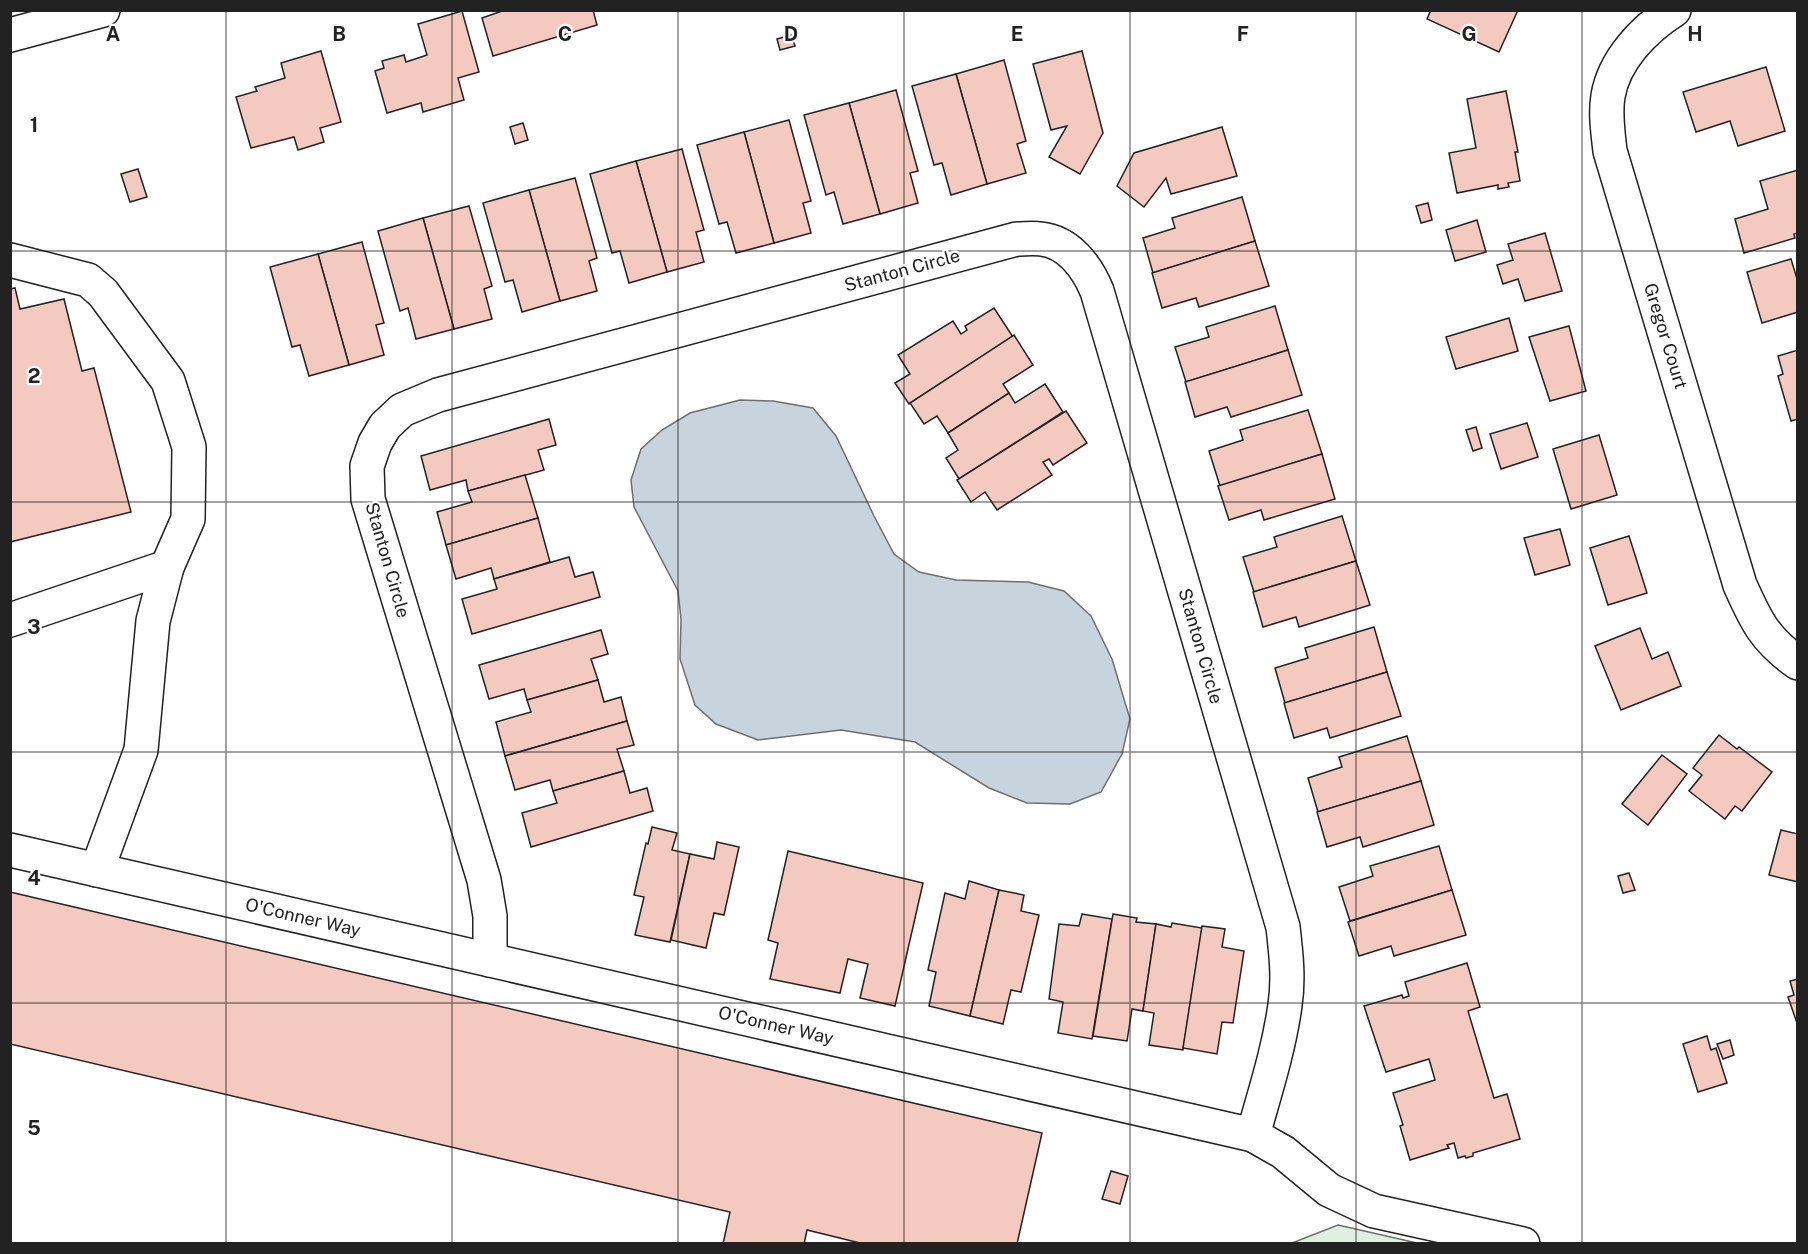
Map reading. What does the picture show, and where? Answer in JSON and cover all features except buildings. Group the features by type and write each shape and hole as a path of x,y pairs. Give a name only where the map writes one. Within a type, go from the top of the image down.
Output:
{"street":[{"path":"10,35 103,10"},
{"name":"Gregor Court","path":"1674,10 1651,27 1632,46 1617,70 1608,96 1607,124 1610,151 1740,585 1752,613 1766,636 1797,663"},
{"name":"Stanton Circle","path":"490,960 490,916 484,880 368,499 367,466 375,443 385,426 402,410 438,395 1017,239 1042,239 1062,247 1077,258 1089,272 1096,291 1283,927 1287,968 1286,1005 1253,1135"},
{"path":"10,260 88,280 104,293 168,381 189,447 188,519 167,567 153,621 141,750 97,870"},
{"path":"10,620 167,567"},
{"name":"O'Conner Way","path":"10,850 1253,1135 1283,1152 1329,1190 1374,1211 1523,1244"}],"green space":[{"path":"1338,1225 1417,1243 1292,1243"}],"shaded area":[{"path":"740,400 773,401 813,408 836,436 894,554 919,572 956,580 1028,582 1064,591 1091,616 1112,659 1130,719 1122,754 1101,792 1070,804 1027,803 989,788 915,742 841,730 758,740 716,724 695,705 680,659 681,619 678,591 634,507 631,480 641,449 662,430 690,413"}]}
